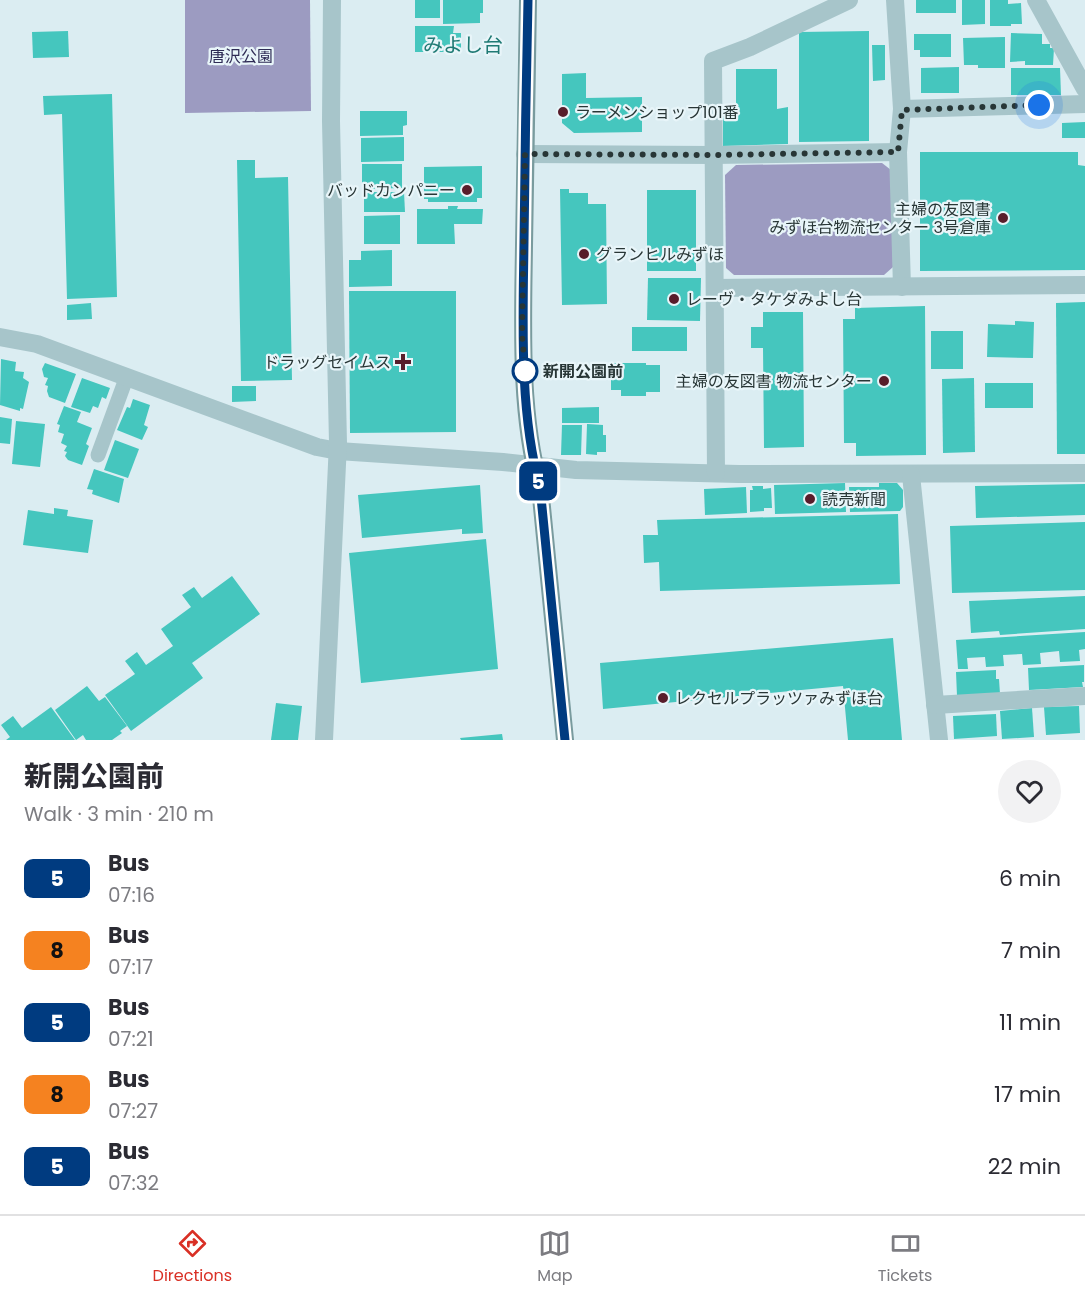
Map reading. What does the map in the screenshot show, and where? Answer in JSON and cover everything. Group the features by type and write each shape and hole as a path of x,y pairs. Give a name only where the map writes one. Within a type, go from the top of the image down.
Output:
{"street":[{"path":"324,740 338,451 331,121 332,0"},
{"path":"528,0 522,334 527,407 534,466 540,487 565,740"},
{"path":"716,473 713,61 750,47 849,0"},
{"path":"895,0 902,110 898,152 902,287"},
{"path":"1036,0 1085,89"},
{"path":"902,110 1085,104"},
{"path":"525,154 714,155 898,152"},
{"path":"715,288 1085,285"},
{"path":"0,337 37,344 317,447 338,451 503,462 576,470 911,475 1085,473"},
{"path":"911,475 939,740"},
{"path":"935,705 1085,696"}],"lane":[{"path":"98,455 127,376"}],"green space":[{"name":"唐沢公園","path":"185,0 310,0 311,111 185,113"},
{"path":"882,163 891,170 893,267 884,275 734,275 726,268 725,175 736,165"}],"building":[{"path":"415,0 440,0 440,18 415,18"},
{"path":"443,0 483,0 480,23 443,24"},
{"path":"916,0 956,0 956,13 916,13"},
{"path":"962,0 985,0 985,24 962,25"},
{"path":"990,0 1008,0 1008,4 1021,3 1022,24 990,26"},
{"path":"415,26 454,26 453,33 461,33 461,52 415,52"},
{"path":"68,31 69,57 33,58 32,32"},
{"path":"869,31 869,141 799,142 799,32"},
{"path":"1011,33 1042,34 1042,44 1050,44 1050,48 1054,48 1053,65 1025,65 1025,61 1010,62"},
{"path":"914,34 951,34 951,57 920,57 920,50 914,50"},
{"path":"1005,37 1005,68 978,68 978,65 964,65 963,38"},
{"path":"872,45 885,45 885,80 873,81"},
{"path":"959,67 959,93 921,93 921,68"},
{"path":"1011,68 1060,68 1061,95 1011,95"},
{"path":"736,69 777,69 777,109 788,107 788,144 723,146 723,110 736,110"},
{"path":"586,73 586,98 642,97 642,132 574,133 562,123 562,74"},
{"path":"112,94 117,297 67,299 62,114 44,115 43,96"},
{"path":"360,111 407,111 407,125 403,126 403,135 360,136"},
{"path":"1085,122 1085,138 1062,138 1062,123"},
{"path":"404,137 404,161 361,162 361,138"},
{"name":"主婦の友図書 みずほ台物流センター 3号倉庫","path":"920,152 1078,152 1078,165 1085,166 1085,270 920,271"},
{"path":"237,160 255,160 255,178 288,177 292,380 241,381"},
{"path":"362,164 402,164 402,188 362,189"},
{"path":"482,166 482,198 477,198 477,202 428,202 428,199 424,199 424,167"},
{"name":"グランヒルみずほ","path":"560,189 569,189 569,193 588,193 588,204 606,204 607,304 562,305"},
{"path":"647,190 696,190 696,271 647,271"},
{"path":"364,192 404,192 405,212 364,212"},
{"path":"448,206 458,206 457,209 483,209 482,224 454,224 455,244 417,244 417,209 448,209"},
{"path":"400,215 400,244 364,244 364,216"},
{"path":"392,250 392,286 349,287 349,260 361,260 361,251"},
{"name":"レーヴ・タケダみよし台","path":"648,278 701,278 700,321 647,320"},
{"name":"ドラッグセイムス","path":"349,291 456,291 456,432 350,433"},
{"path":"1085,302 1085,454 1057,454 1056,303"},
{"path":"91,303 92,319 67,320 67,305"},
{"name":"主婦の友図書 物流センター","path":"925,306 926,455 856,456 856,443 844,443 843,319 855,319 855,308"},
{"path":"763,312 803,312 804,447 764,448 763,348 751,348 751,327 763,327"},
{"path":"1015,321 1034,322 1033,358 987,357 988,324 1015,325"},
{"path":"632,327 687,327 687,351 632,351"},
{"path":"931,331 963,331 963,369 931,369"},
{"path":"1,359 16,362 15,371 24,372 23,378 29,382 23,409 20,408 20,411 0,405"},
{"path":"45,363 76,374 65,403 49,397 48,386 45,385 48,378 44,377 42,369"},
{"path":"611,363 660,365 660,392 646,392 646,396 621,396 621,390 611,390"},
{"path":"82,378 110,388 106,399 102,397 98,408 93,406 90,413 71,407"},
{"path":"974,378 975,452 943,453 942,379"},
{"path":"985,383 1033,383 1033,408 985,408"},
{"path":"232,386 256,386 256,401 232,402"},
{"path":"133,399 150,405 144,425 148,427 142,440 117,430"},
{"path":"64,406 81,412 77,422 92,428 86,444 89,446 82,465 68,460 65,456 67,452 64,451 67,446 61,443 64,434 58,432 60,425 57,424"},
{"path":"599,407 599,423 562,423 562,408"},
{"path":"0,417 12,419 10,444 0,443"},
{"path":"16,421 45,424 40,467 12,464"},
{"path":"587,424 603,425 603,435 606,435 606,452 597,452 597,455 586,454"},
{"path":"562,425 582,425 581,455 561,455"},
{"path":"115,440 139,449 128,478 104,470"},
{"path":"94,469 124,479 119,503 92,494 93,490 87,489"},
{"name":"読売新聞","path":"845,483 846,512 775,514 774,485"},
{"path":"879,483 897,483 903,490 903,507 900,511 850,512 849,487 879,487"},
{"path":"1085,484 1085,515 976,518 975,486"},
{"path":"480,485 483,533 462,534 462,529 362,538 358,495"},
{"path":"752,486 763,486 763,489 771,488 772,508 750,512"},
{"path":"746,487 747,513 705,515 704,489"},
{"path":"54,508 68,510 67,516 93,520 88,553 23,545 28,510 54,514"},
{"path":"898,514 900,584 660,591 659,562 644,563 643,535 658,535 657,520"},
{"path":"1085,522 1085,590 952,593 950,526"},
{"path":"486,539 498,669 361,683 349,553"},
{"path":"232,576 260,614 192,663 203,678 131,731 105,695 135,674 125,661 137,652 146,665 173,646 161,629 191,607 182,595 194,587 202,598"},
{"path":"1085,596 1085,629 1000,635 999,631 971,633 969,601"},
{"path":"1085,632 1085,649 1079,650 1080,661 1060,662 1059,651 1040,653 1041,664 1023,665 1022,654 1003,655 1004,666 986,667 985,657 967,658 968,669 958,669 956,640"},
{"name":"レクセルプラッツァみずほ台","path":"893,638 902,740 848,740 843,686 603,709 600,663"},
{"path":"1084,665 1083,687 1029,690 1028,668"},
{"path":"996,670 1000,694 957,696 956,672"},
{"path":"87,686 99,701 105,697 127,726 112,740 86,740 83,735 76,740 55,710"},
{"path":"276,703 302,706 298,740 271,740"},
{"path":"1079,706 1080,733 1046,735 1044,707"},
{"path":"51,707 75,740 6,740 10,737 1,725 13,716 22,728"},
{"path":"1032,708 1034,737 1002,739 1000,711"},
{"path":"996,714 997,736 954,739 953,716"},
{"path":"502,734 503,740 461,740 460,738"}],"bus line":[{"name":"5","path":"528,0 522,334 527,407 534,466 540,487 565,740"}],"place":[{"name":"ラーメンショップ101番","path":"563,112"},
{"name":"バッドカンパニー","path":"467,190"},
{"name":"主婦の友図書 みずほ台物流センター 3号倉庫","path":"1003,218"},
{"name":"グランヒルみずほ","path":"584,254"},
{"name":"レーヴ・タケダみよし台","path":"674,299"},
{"name":"ドラッグセイムス","path":"403,362"},
{"name":"新開公園前","path":"525,371"},
{"name":"主婦の友図書 物流センター","path":"884,381"},
{"name":"読売新聞","path":"810,499"},
{"name":"レクセルプラッツァみずほ台","path":"663,698"}],"district":[{"name":"みよし台","path":"463,45"}],"route":[{"path":"525,371 522,334 525,154 714,155 898,152 902,110 1039,105"}]}
